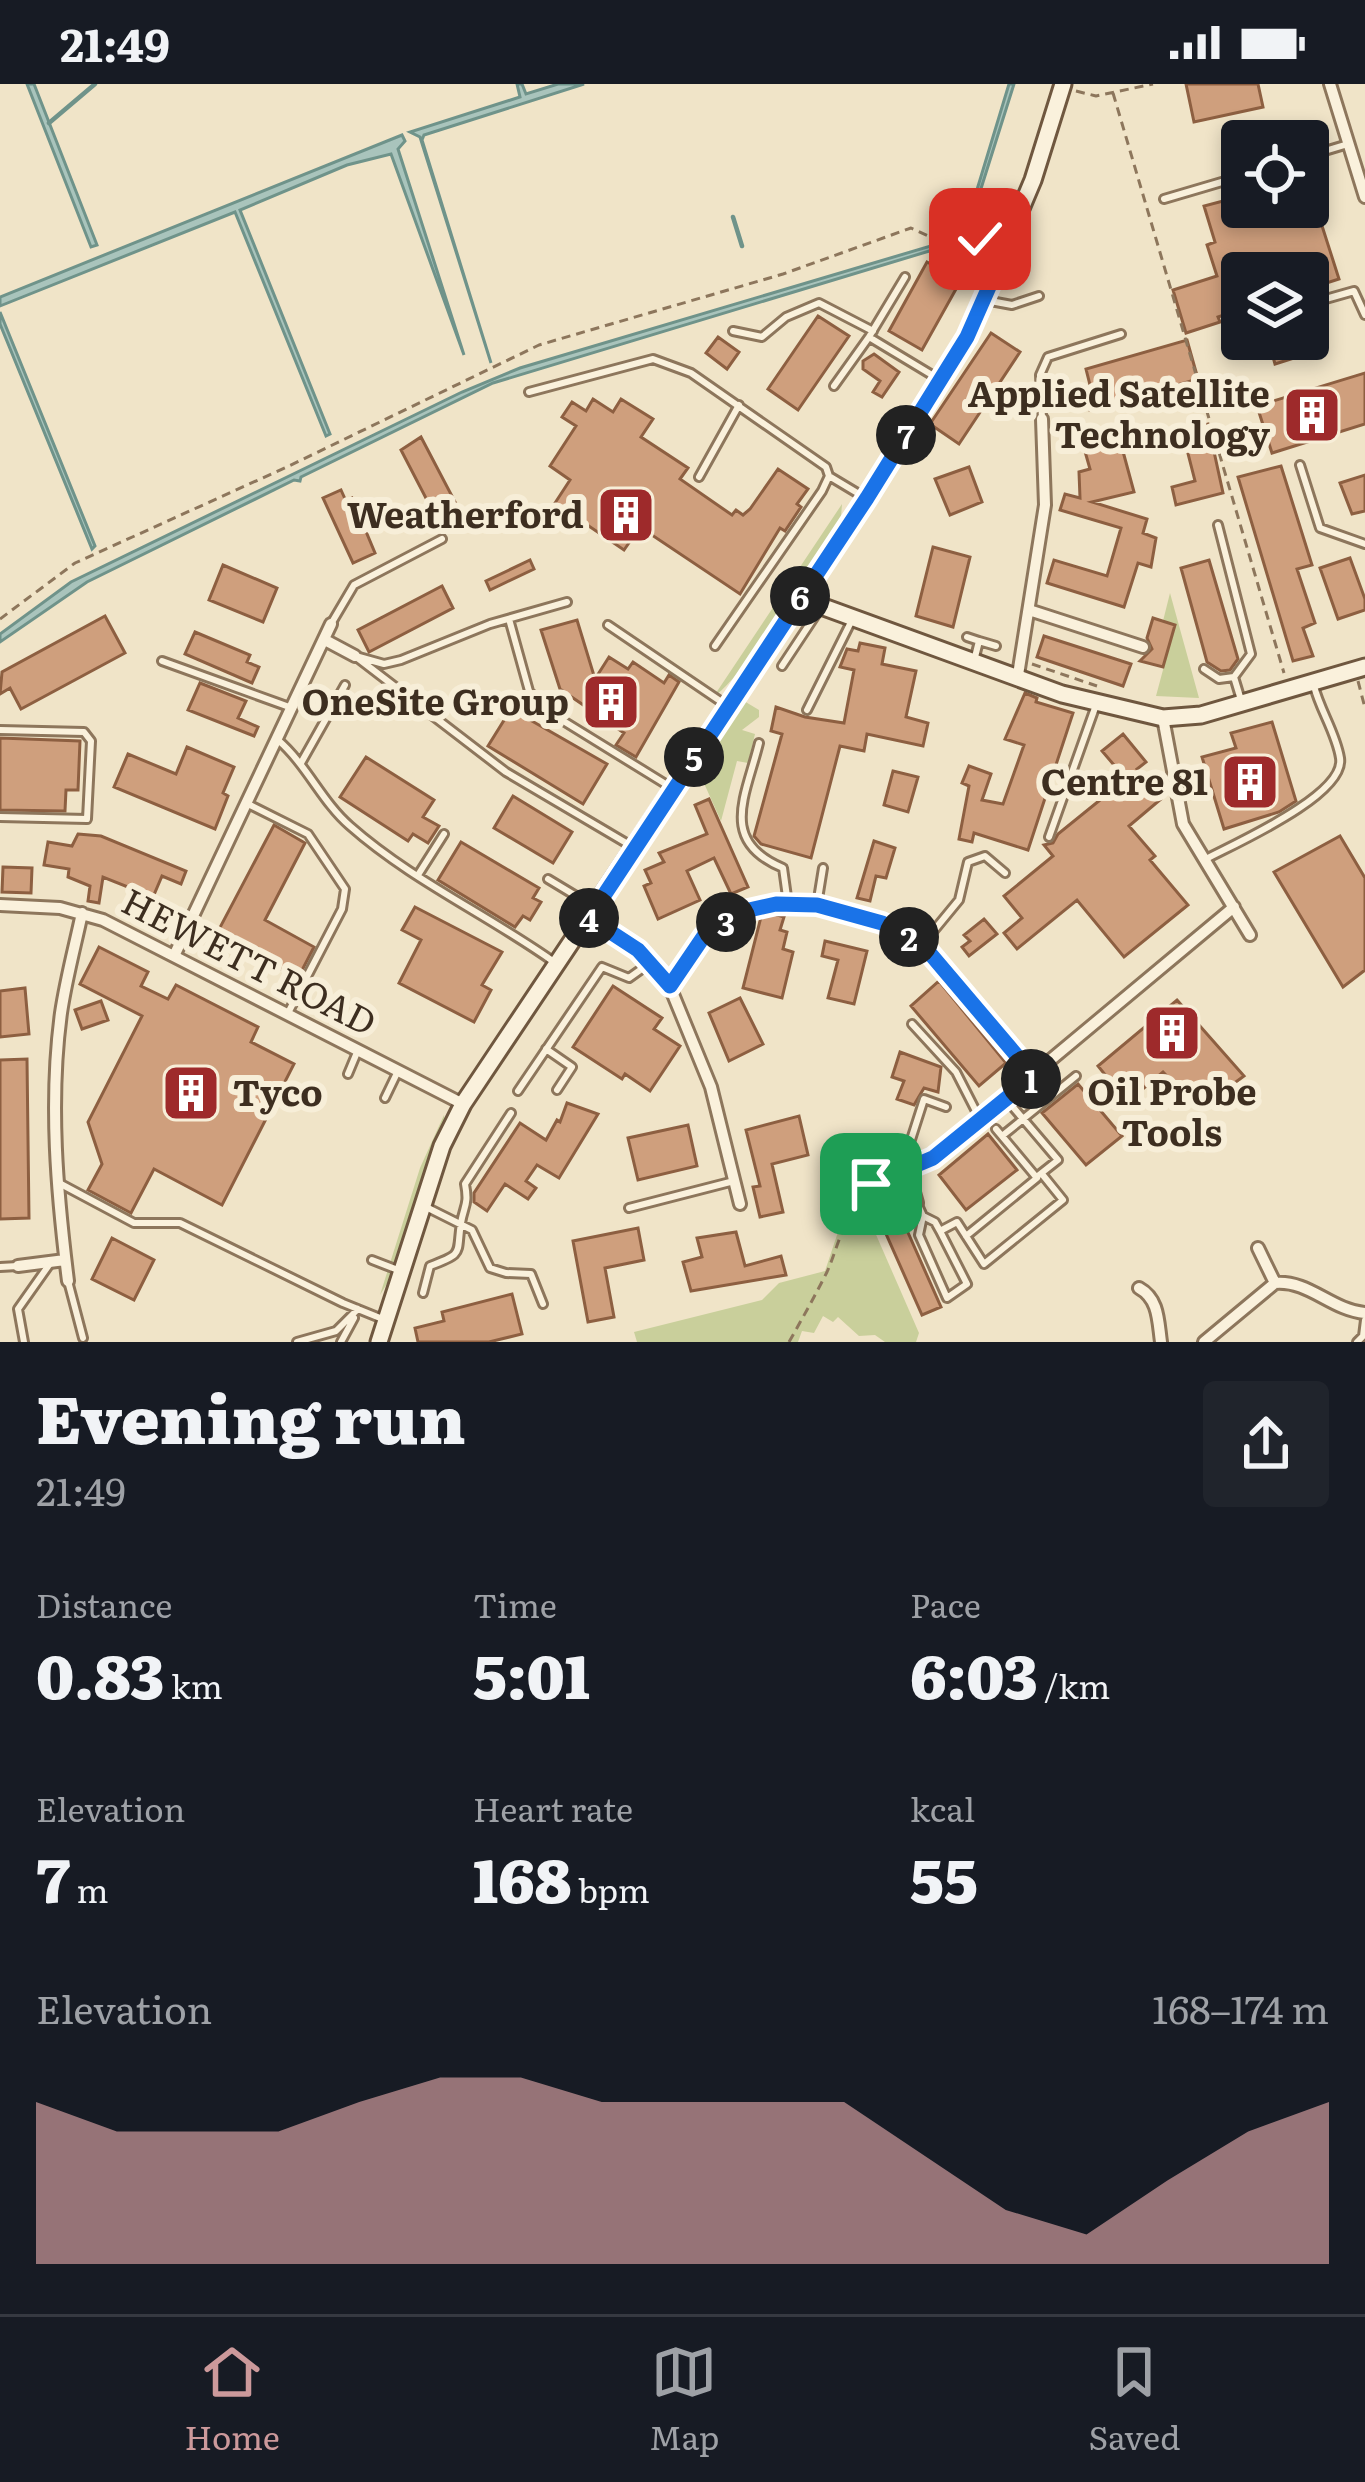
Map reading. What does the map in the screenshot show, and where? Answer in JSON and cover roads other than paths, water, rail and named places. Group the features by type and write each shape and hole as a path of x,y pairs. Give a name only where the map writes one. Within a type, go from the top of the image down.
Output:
{"street":[{"path":"1346,84 1331,86 1365,197"},
{"path":"379,1342 442,1146 463,1104 867,498 940,380 985,300 1063,86"},
{"path":"1020,668 1045,505 1042,419"},
{"path":"799,598 974,661 1020,668 1096,705 1163,718 1201,715 1360,669"},
{"path":"1029,610 1143,646"},
{"path":"174,956 331,625"},
{"path":"326,640 355,656"},
{"path":"1163,718 1183,824 1250,935"},
{"name":"HEWETT ROAD","path":"0,905 34,904 82,913 463,1104"},
{"path":"670,986 704,936 740,912 788,904 817,905 882,923 922,944 1034,1076"},
{"path":"871,1184 912,1169 1007,1100 1234,908"},
{"path":"68,1281 56,1181 61,1014 82,913"},
{"path":"592,913 638,950 670,986 711,1087 740,1204"},
{"path":"912,1169 920,1210"},
{"path":"1258,1247 1275,1283"},
{"path":"18,1266 65,1260"},
{"path":"1204,1342 1275,1283 1292,1282 1365,1317"},
{"path":"1139,1288 1150,1294 1156,1307 1161,1342"}],"lane":[{"path":"1329,150 1348,144"},
{"path":"1163,199 1221,182"},
{"path":"834,386 905,278"},
{"path":"1329,298 1354,291 1365,315"},
{"path":"985,300 1012,305 1039,296"},
{"path":"733,331 762,337 786,317 818,303 940,380"},
{"path":"1042,419 1040,375 1048,358 1120,334"},
{"path":"529,392 653,359 691,373 814,456 829,476 867,498"},
{"path":"699,477 739,405"},
{"path":"1300,465 1320,528 1365,544"},
{"path":"715,646 829,476"},
{"path":"1204,669 1219,679 1234,677 1251,654 1218,525"},
{"path":"331,625 354,585 442,539"},
{"path":"355,656 384,664 401,660 567,602"},
{"path":"782,666 821,607"},
{"path":"509,619 530,691 544,709 672,788"},
{"path":"807,710 853,620"},
{"path":"608,626 729,707"},
{"path":"968,637 996,646"},
{"path":"974,661 979,641"},
{"path":"355,656 506,772 634,848"},
{"path":"162,662 292,708"},
{"path":"1234,677 1243,703"},
{"path":"1205,860 1296,812 1337,774 1340,758 1314,682"},
{"path":"301,764 345,685"},
{"path":"1048,837 1096,705"},
{"path":"0,730 84,732 91,741 87,819 0,817"},
{"path":"277,739 345,823 557,964"},
{"path":"759,743 741,834 758,855 783,868 788,904"},
{"path":"246,803 308,834 345,889 342,909 287,1015"},
{"path":"418,875 444,834"},
{"path":"922,944 959,900 968,862 985,856 1005,873"},
{"path":"817,905 824,868"},
{"path":"548,879 592,913"},
{"path":"518,1091 602,967 629,978 650,963"},
{"path":"912,1024 956,1072 980,1120"},
{"path":"546,1049 572,1067 557,1090"},
{"path":"348,1074 358,1050"},
{"path":"385,1098 398,1071"},
{"path":"940,1231 957,1222 984,1264 1063,1199 999,1132 1076,1076"},
{"path":"912,1169 908,1149 924,1099 946,1106"},
{"path":"966,1236 1058,1160 1007,1100"},
{"path":"423,1293 430,1266 456,1254 461,1244 461,1222 469,1205 465,1184 512,1113"},
{"path":"629,1208 734,1180"},
{"path":"56,1181 134,1223 180,1222 386,1320"},
{"path":"423,1205 472,1230 490,1268 506,1274 531,1274 543,1304"},
{"path":"920,1210 935,1222 967,1284 947,1298 919,1235 920,1210"},
{"path":"372,1260 401,1272"},
{"path":"24,1342 18,1309 50,1262"},
{"path":"0,1267 18,1266"},
{"path":"68,1281 83,1338"},
{"path":"297,1342 336,1331 358,1309"},
{"path":"341,1342 358,1309"},
{"path":"1357,1342 1363,1336 1365,1317"}],"water":[{"path":"27,84 34,84 97,245 91,247"},
{"path":"517,84 522,84 526,94 558,84 584,84 424,135 422,140 491,363 420,137 410,132 520,97"},
{"path":"1009,84 1014,84 978,198 984,202 975,205 958,243 943,249 940,244 955,240 976,193"},
{"path":"402,135 405,141 398,149 464,355 391,154 347,165 240,210 330,434 326,436 235,212 0,306 0,297"},
{"path":"934,245 936,249 493,383 87,582 0,642 0,634 71,582 462,392 520,368"},
{"path":"0,312 95,546 92,549 0,324"}],"waterway":[{"path":"49,123 95,84"},
{"path":"733,217 742,246"}],"place":[{"name":"Applied Satellite Technology","path":"1312,415"},
{"name":"Weatherford","path":"626,515"},
{"name":"OneSite Group","path":"611,702"},
{"name":"Centre 81","path":"1250,782"},
{"name":"Oil Probe Tools","path":"1172,1033"},
{"name":"Tyco","path":"191,1093"}]}
